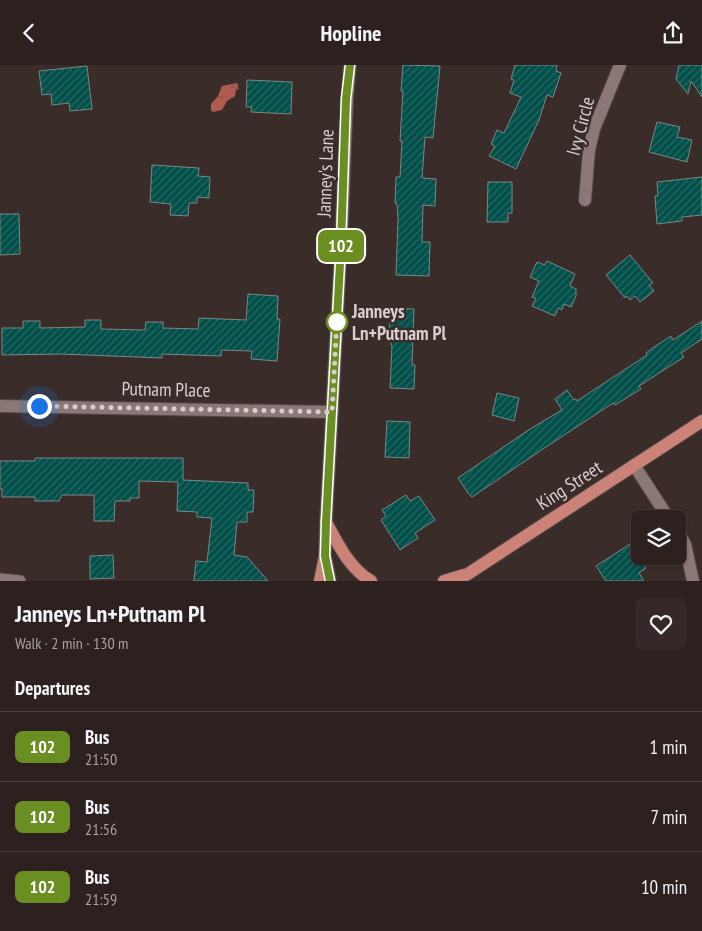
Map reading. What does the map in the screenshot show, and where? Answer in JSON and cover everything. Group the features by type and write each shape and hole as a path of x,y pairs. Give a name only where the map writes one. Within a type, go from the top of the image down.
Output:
{"main road":[{"name":"King Street","path":"458,581 702,421"},
{"path":"326,522 352,566 371,581"},
{"path":"320,581 325,556"},
{"path":"444,581 471,572"}],"street":[{"name":"Janney's Lane","path":"330,581 325,556 326,522 341,245 346,99 350,65"},
{"name":"Ivy Circle","path":"585,200 589,150 597,122 620,65"},
{"name":"Putnam Place","path":"0,405 332,412"},
{"path":"634,465 663,510"},
{"path":"686,549 693,581"}],"lane":[{"path":"0,579 20,581"}],"water":[{"path":"237,83 239,89 236,90 235,96 227,101 222,110 213,112 211,104 218,96 222,86"}],"building":[{"path":"403,65 440,66 433,138 425,137 422,178 436,179 435,206 423,205 422,242 430,242 429,276 396,275 398,218 397,204 395,203 396,177 400,177"},
{"path":"515,65 557,65 556,71 561,73 553,97 547,95 539,120 516,169 489,156 495,146 491,144 497,130 504,133 521,97 510,93 514,80 511,79"},
{"path":"679,65 702,65 702,97 691,81 688,94 676,79"},
{"path":"87,66 92,109 70,111 69,103 52,105 51,94 42,95 39,71"},
{"path":"247,80 292,82 291,114 251,112 252,107 246,107"},
{"path":"657,122 680,127 677,137 692,140 687,162 649,152"},
{"path":"152,165 199,168 198,176 210,177 209,198 197,197 197,203 189,203 188,216 170,215 171,204 150,202"},
{"path":"702,177 702,215 682,217 682,221 657,224 655,196 658,196 657,182"},
{"path":"488,182 512,182 512,213 508,213 508,222 487,222"},
{"path":"0,214 19,214 20,254 0,255"},
{"path":"630,255 653,283 649,285 654,291 640,302 635,296 630,300 627,296 625,298 606,275"},
{"path":"547,261 575,274 570,286 576,289 576,296 571,307 564,304 562,310 558,308 555,316 532,306 536,298 532,297 539,281 530,277 537,262 545,265"},
{"path":"248,294 278,296 277,319 280,319 277,361 251,359 252,351 221,350 221,356 162,354 162,358 61,354 2,355 2,328 23,328 23,321 40,321 40,328 85,327 85,320 101,320 101,329 145,330 146,322 163,322 163,328 198,329 199,318 246,320"},
{"path":"390,308 414,309 412,365 415,365 414,389 390,388 392,345 391,335 389,335"},
{"path":"702,321 702,339 681,353 684,357 639,386 641,389 615,405 613,403 472,497 468,493 458,478 530,429 562,410 555,399 567,390 574,400 576,399 577,401 647,355 646,353 671,336 673,340"},
{"path":"497,393 519,398 514,421 492,415"},
{"path":"387,421 410,422 409,458 385,457"},
{"path":"35,458 183,458 183,480 248,483 248,490 254,490 253,512 247,512 247,522 237,522 234,555 247,557 268,581 194,581 196,561 207,562 212,518 197,517 197,512 177,511 178,482 139,481 139,498 130,498 130,501 115,501 114,521 94,521 94,495 62,495 59,501 35,501 35,497 2,497 2,489 0,489 0,461 35,461"},
{"path":"406,495 410,501 419,496 435,520 415,533 418,538 400,550 381,520 386,516 382,510"},
{"path":"630,544 631,565 644,565 646,568 639,573 644,581 606,581 596,566"},
{"path":"113,555 114,578 90,579 90,556"}],"bus line":[{"name":"102","path":"330,581 326,570 325,556 326,522 341,245 346,99 350,65"}],"place":[{"name":"Janneys Ln+Putnam Pl","path":"337,322"}],"route":[{"path":"39,406 332,412 337,319 337,322"}]}
